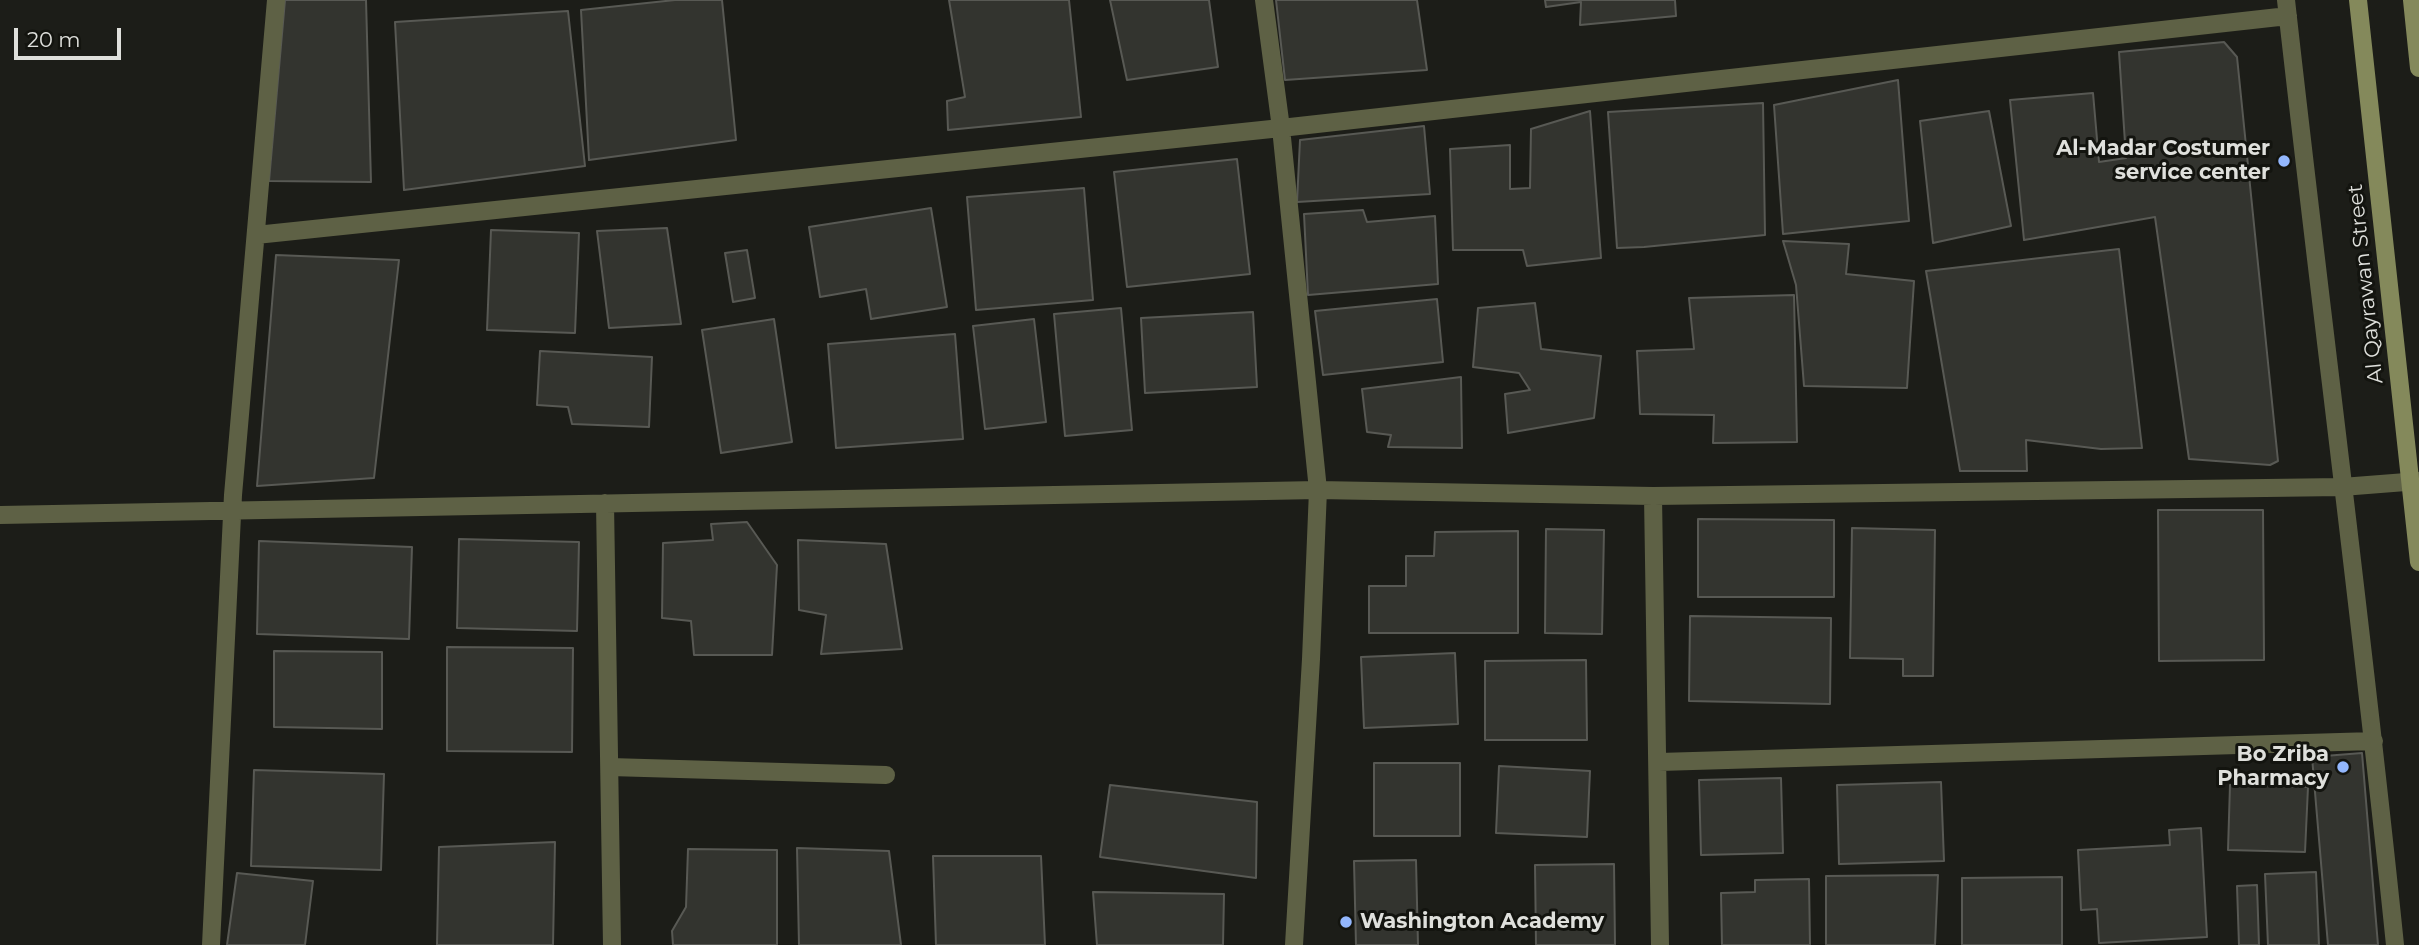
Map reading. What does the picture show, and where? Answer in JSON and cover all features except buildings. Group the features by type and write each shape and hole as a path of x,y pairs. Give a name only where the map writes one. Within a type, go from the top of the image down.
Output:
{"main road":[{"name":"Al Qayrawan Street","path":"2358,0 2415,481 2419,562"},
{"path":"2412,0 2419,68"}],"street":[{"path":"211,945 232,510 276,0"},
{"path":"1264,0 1281,128 1318,489 1294,945"},
{"path":"256,235 1281,128 2287,8 2374,741 2395,945"},
{"path":"0,515 1318,489 1653,496 2342,487 2415,481"},
{"path":"1653,496 1660,945"},
{"path":"605,503 612,945"},
{"path":"1658,762 2374,741"},
{"path":"610,767 886,775"}],"place":[{"name":"Al-Madar Costumer service center","path":"2284,161"},
{"name":"Bo Zriba Pharmacy","path":"2343,767"},
{"name":"Washington Academy","path":"1346,922"}]}
